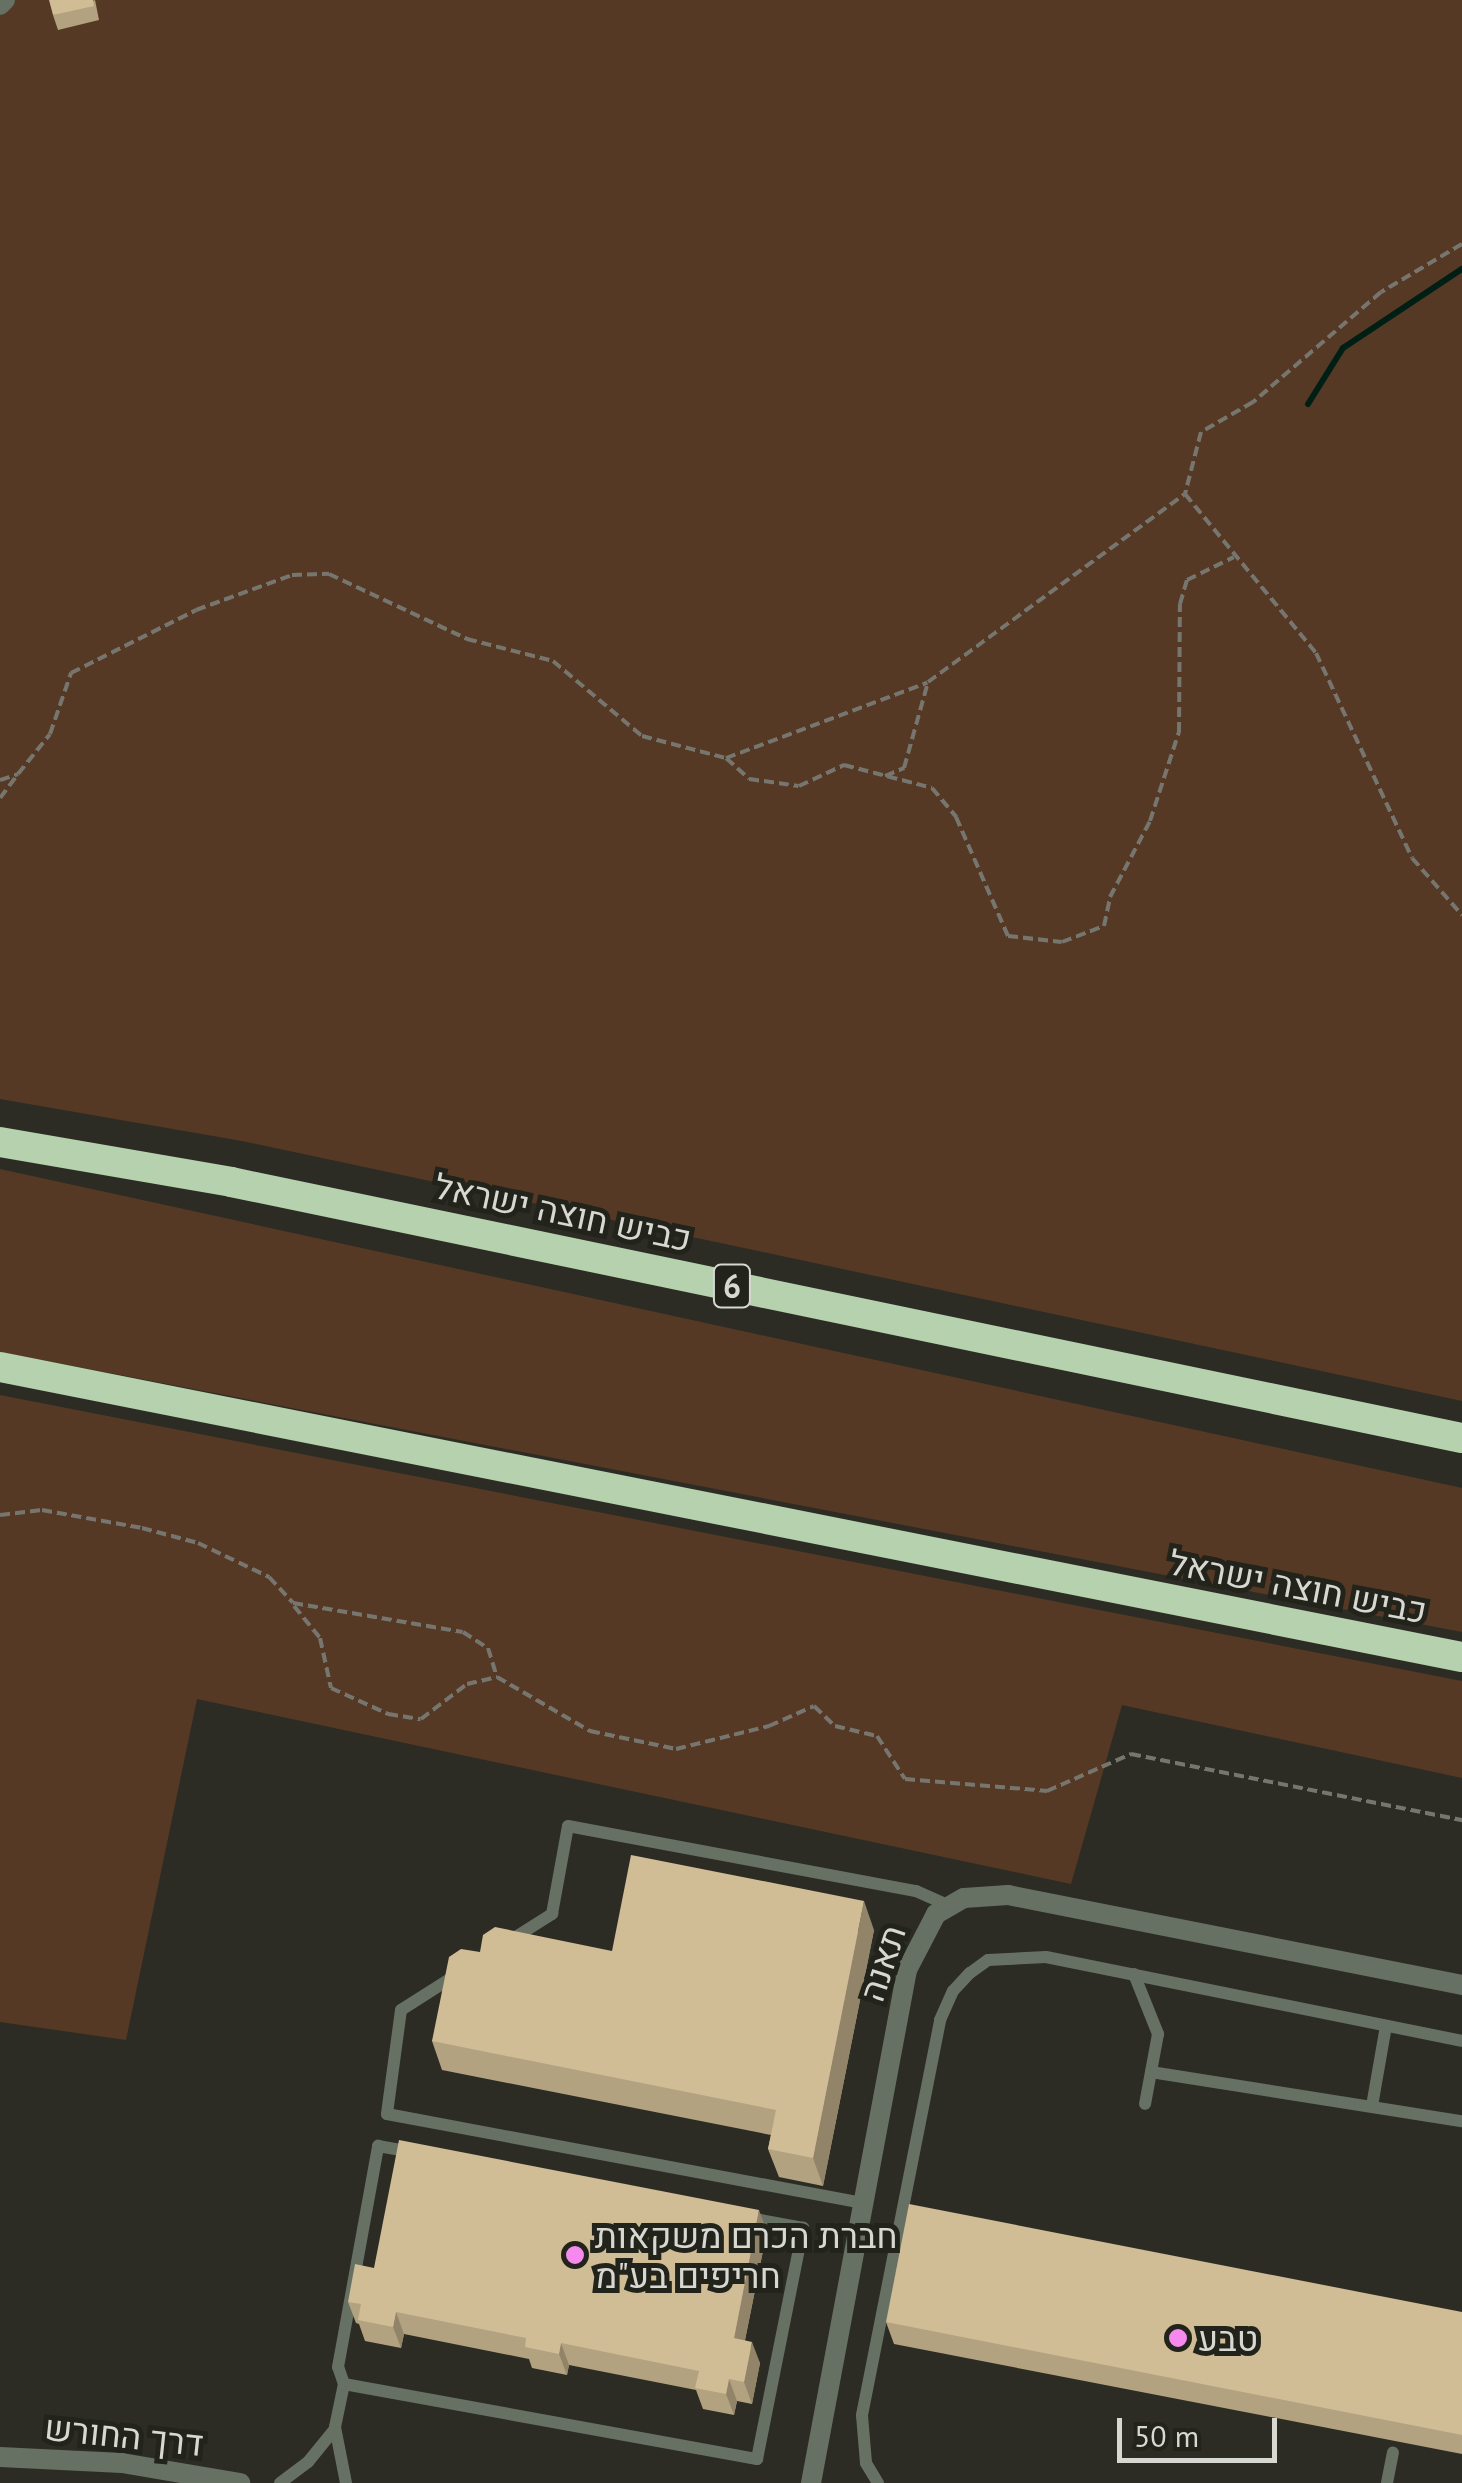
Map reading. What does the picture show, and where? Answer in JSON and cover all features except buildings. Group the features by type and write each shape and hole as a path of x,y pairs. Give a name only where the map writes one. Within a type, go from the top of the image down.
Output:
{"highway":[{"name":"כביש חוצה ישראל","path":"0,1142 231,1182 1462,1438"},
{"name":"כביש חוצה ישראל","path":"0,1368 1462,1657"}],"street":[{"name":"תאנה","path":"811,2483 814,2447 907,1970 925,1927 948,1905 984,1895 1041,1900 1462,1985"},
{"name":"תאנה","path":"802,2483 814,2447"},
{"name":"דרך החורש","path":"0,2457 122,2463 240,2483"}],"lane":[{"path":"502,1946 552,1914 568,1826 916,1890 948,1905"},
{"path":"878,2483 866,2463 862,2416 940,2020 952,1991 988,1960 1014,1954 1134,1974 1462,2041"},
{"path":"468,1967 401,2010 387,2114 861,2203"},
{"path":"1134,1974 1158,2034 1145,2104"},
{"path":"1372,2106 1386,2026"},
{"path":"1151,2072 1462,2121"},
{"path":"346,2483 335,2428 344,2384 338,2368 378,2146 436,2157"},
{"path":"344,2384 758,2459 803,2228 726,2213"},
{"path":"280,2483 308,2462 335,2428"},
{"path":"1387,2483 1393,2453"}],"path":[{"path":"726,758 928,682 1185,494 1201,432 1253,402 1381,292 1462,244"},
{"path":"1185,494 1316,654 1412,858 1462,915"},
{"path":"0,798 50,734 71,674 196,610 292,575 329,574 467,639 553,661 642,736 726,758 749,778 799,786 844,765 932,788 956,817 1008,936 1062,942 1104,926 1110,897 1150,822 1180,732 1180,604 1188,580 1234,557"},
{"path":"885,776 904,768 928,682"},
{"path":"0,780 18,774"},
{"path":"0,1514 42,1510 93,1517 198,1543 269,1577 320,1638 331,1688 388,1714 421,1719 467,1684 497,1677"},
{"path":"293,1604 463,1632 488,1648 497,1677 590,1731 676,1749 769,1726 814,1706 835,1726 877,1736 905,1778 1047,1791 1131,1754 1462,1820"}],"shaded area":[{"path":"0,0 1462,0 1462,1401 242,1141 0,1099"},
{"path":"0,1169 1462,1488 1462,1632 0,1352"},
{"path":"0,1395 1462,1681 1462,1778 1122,1705 1071,1884 197,1699 126,2040 0,2022"}],"waterway":[{"path":"1308,404 1343,348 1462,269"}],"place":[{"name":"חברת הכרם משקאות חריפים בע\"מ","path":"575,2255"},
{"name":"טבע","path":"1178,2338"}]}
